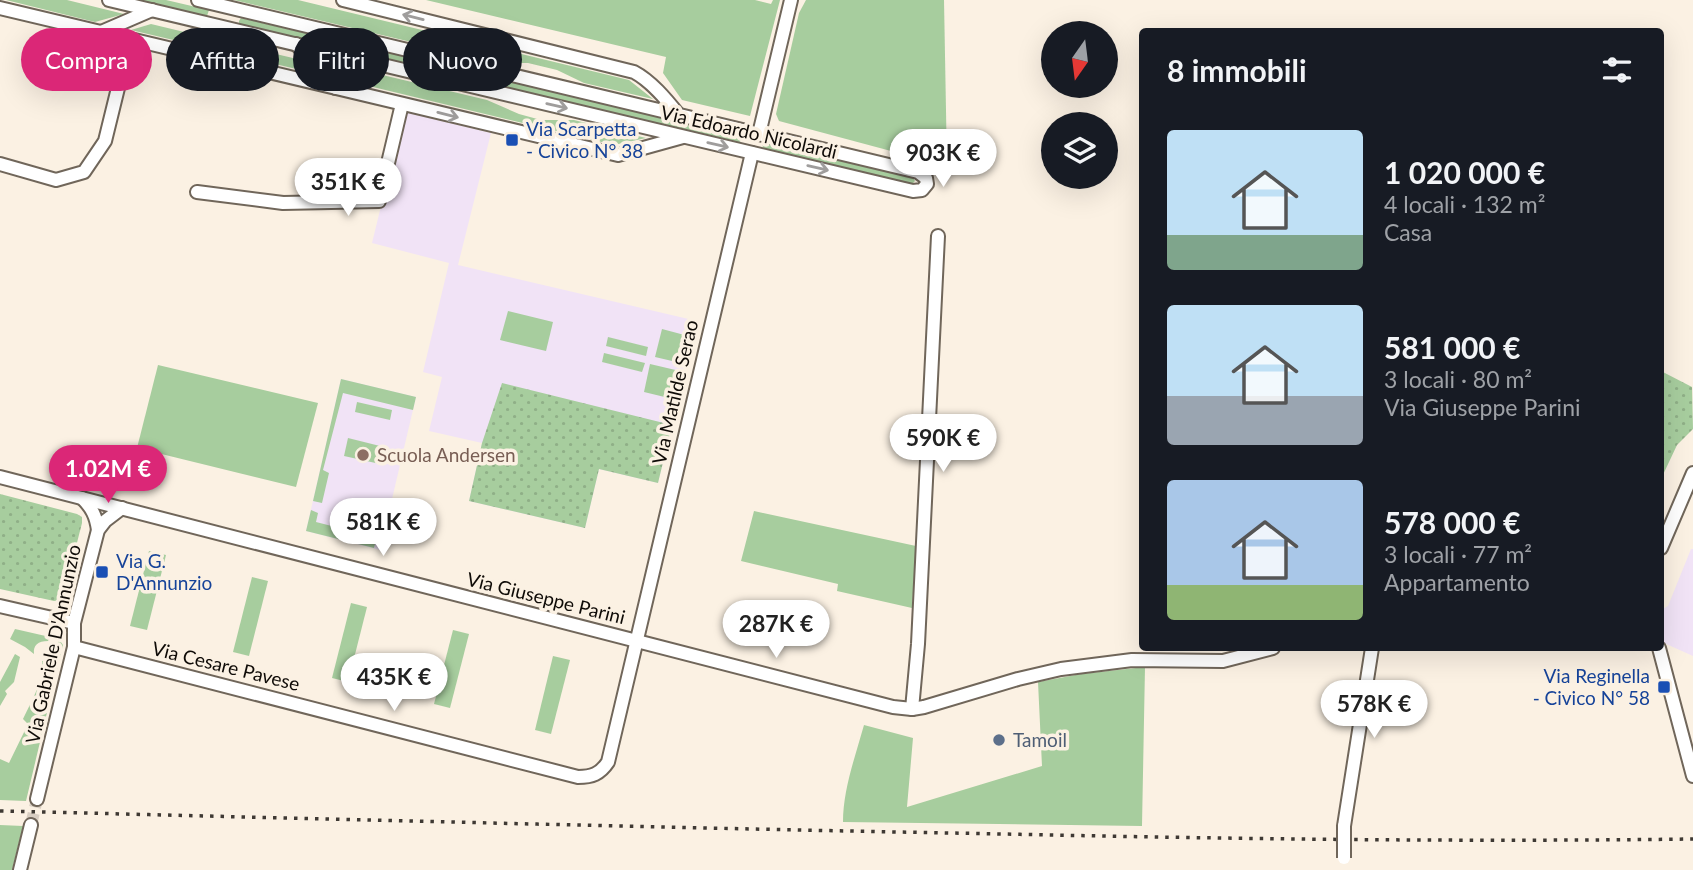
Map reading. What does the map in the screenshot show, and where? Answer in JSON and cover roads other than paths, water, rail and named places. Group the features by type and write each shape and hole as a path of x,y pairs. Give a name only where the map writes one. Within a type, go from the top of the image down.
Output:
{"street":[{"name":"Via Edoardo Nicolardi","path":"109,0 293,43"},
{"name":"Via Edoardo Nicolardi","path":"198,0 918,173 926,178 927,184 922,190 914,191 389,66"},
{"path":"343,0 634,72 678,114"},
{"path":"759,134 791,0"},
{"path":"221,26 226,7"},
{"path":"0,8 84,28"},
{"path":"110,28 153,10"},
{"path":"152,44 293,78"},
{"path":"0,164 56,180 84,172 105,141 117,91"},
{"path":"348,91 618,155 685,137"},
{"path":"197,192 283,203 379,201 402,104"},
{"name":"Via Matilde Serao","path":"635,640 752,153"},
{"path":"939,236 918,644 912,709 1061,669 1132,660 1223,661 1261,651"},
{"path":"1665,522 1693,473"},
{"name":"Via Giuseppe Parini","path":"0,477 887,706 912,709"},
{"path":"82,498 91,507 98,530"},
{"name":"Via Gabriele D'Annunzio","path":"37,799 74,647 74,623 98,530 122,508"},
{"path":"0,606 74,623"},
{"name":"Via Cesare Pavese","path":"74,647 578,777 588,777 598,774 608,762 633,660 635,640"},
{"path":"1344,864 1344,826 1372,651"},
{"path":"1660,651 1693,776"},
{"path":"20,870 31,825"}],"tunnel":[{"path":"31,825 37,799"}],"railway":[{"path":"0,811 1176,837 1693,839"}],"place":[{"name":"Via Scarpetta - Civico N° 38","path":"512,140"},
{"name":"Scuola Andersen","path":"363,455"},
{"name":"Via G. D'Annunzio","path":"102,572"},
{"name":"Via Reginella - Civico N° 58","path":"1664,687"},
{"name":"Tamoil","path":"999,740"}]}
